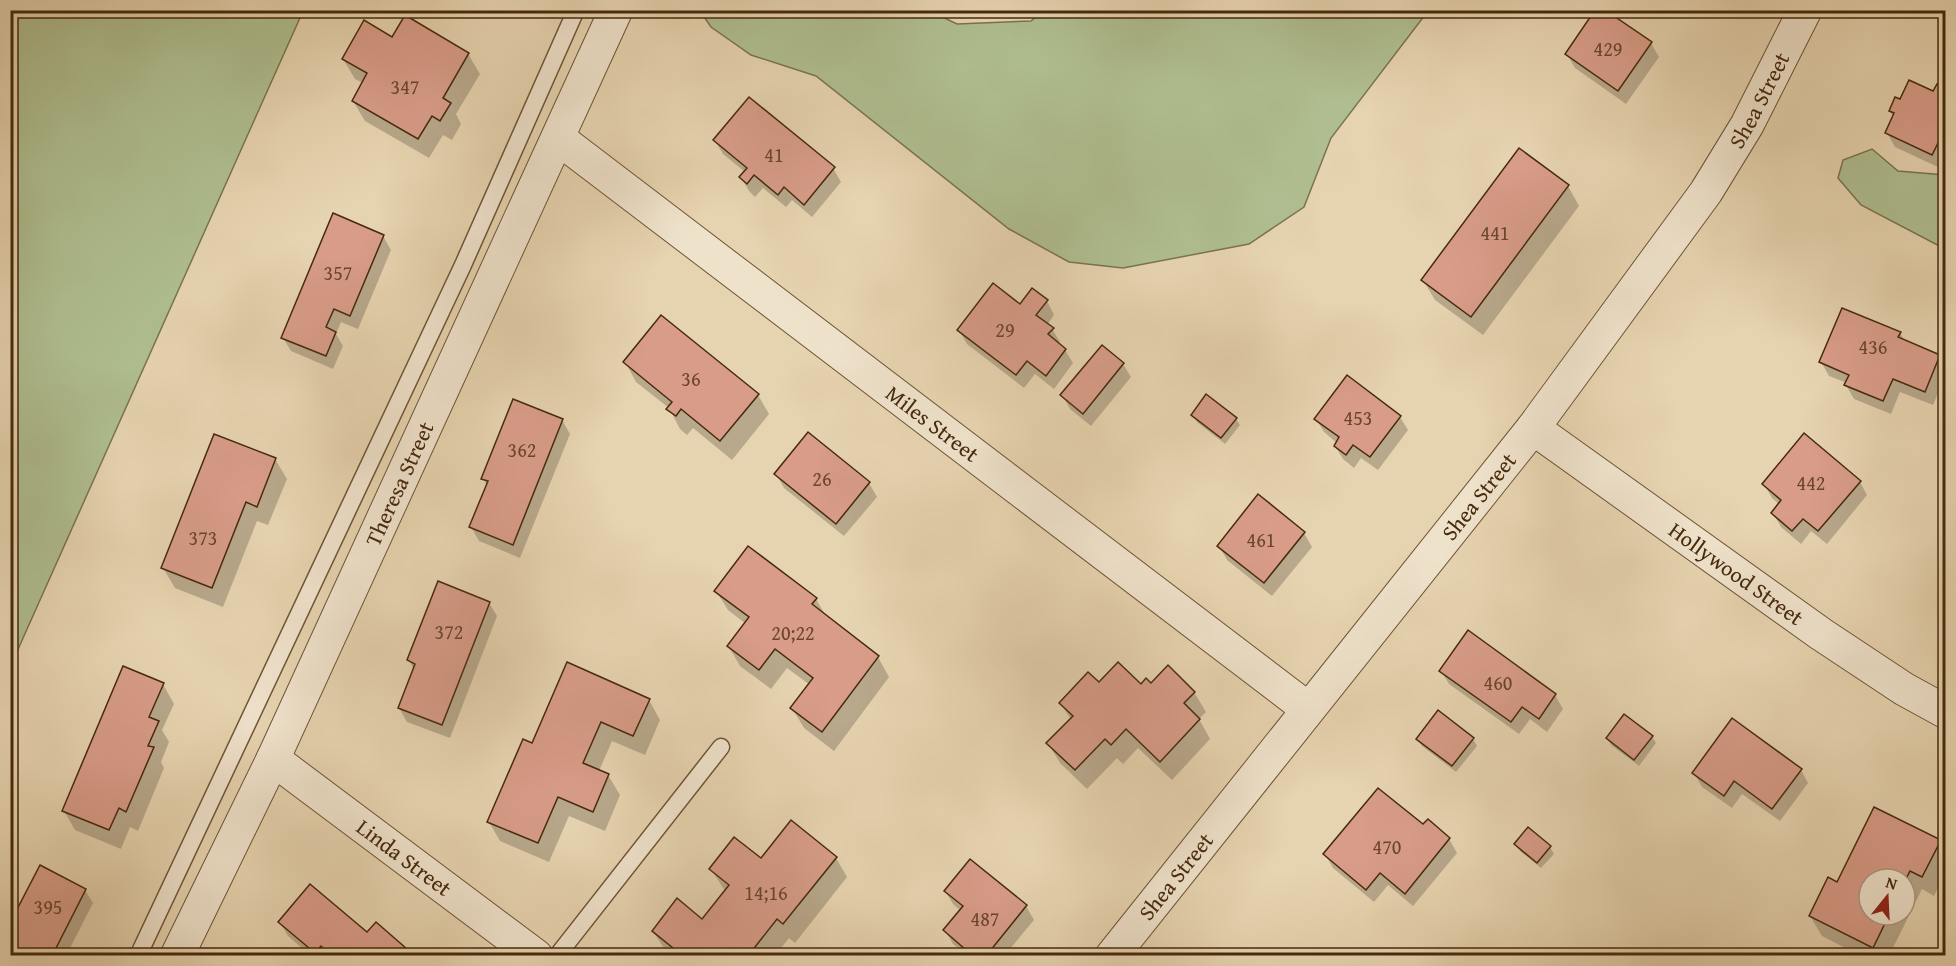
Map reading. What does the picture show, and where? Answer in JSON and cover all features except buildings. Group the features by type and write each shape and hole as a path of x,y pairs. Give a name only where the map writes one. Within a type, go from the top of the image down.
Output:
{"street":[{"name":"Theresa Street","path":"177,956 273,759 616,10"},
{"name":"Shea Street","path":"1112,956 1533,428 1706,192 1747,124 1805,10"},
{"name":"Miles Street","path":"558,138 1308,709"},
{"name":"Hollywood Street","path":"1533,428 1821,634 1904,689 1946,712"},
{"name":"Linda Street","path":"273,759 536,956"}],"lane":[{"path":"138,956 464,265 576,10"},
{"path":"557,956 721,747"}],"green space":[{"path":"1043,10 1428,11 1331,138 1304,207 1249,244 1123,268 1069,262 1009,229 816,76 751,55 711,27 700,11 930,11 957,24 1031,21"},
{"path":"10,11 303,11 11,665"},
{"path":"1872,149 1898,171 1945,175 1945,249 1861,205 1838,178 1843,160"}]}
